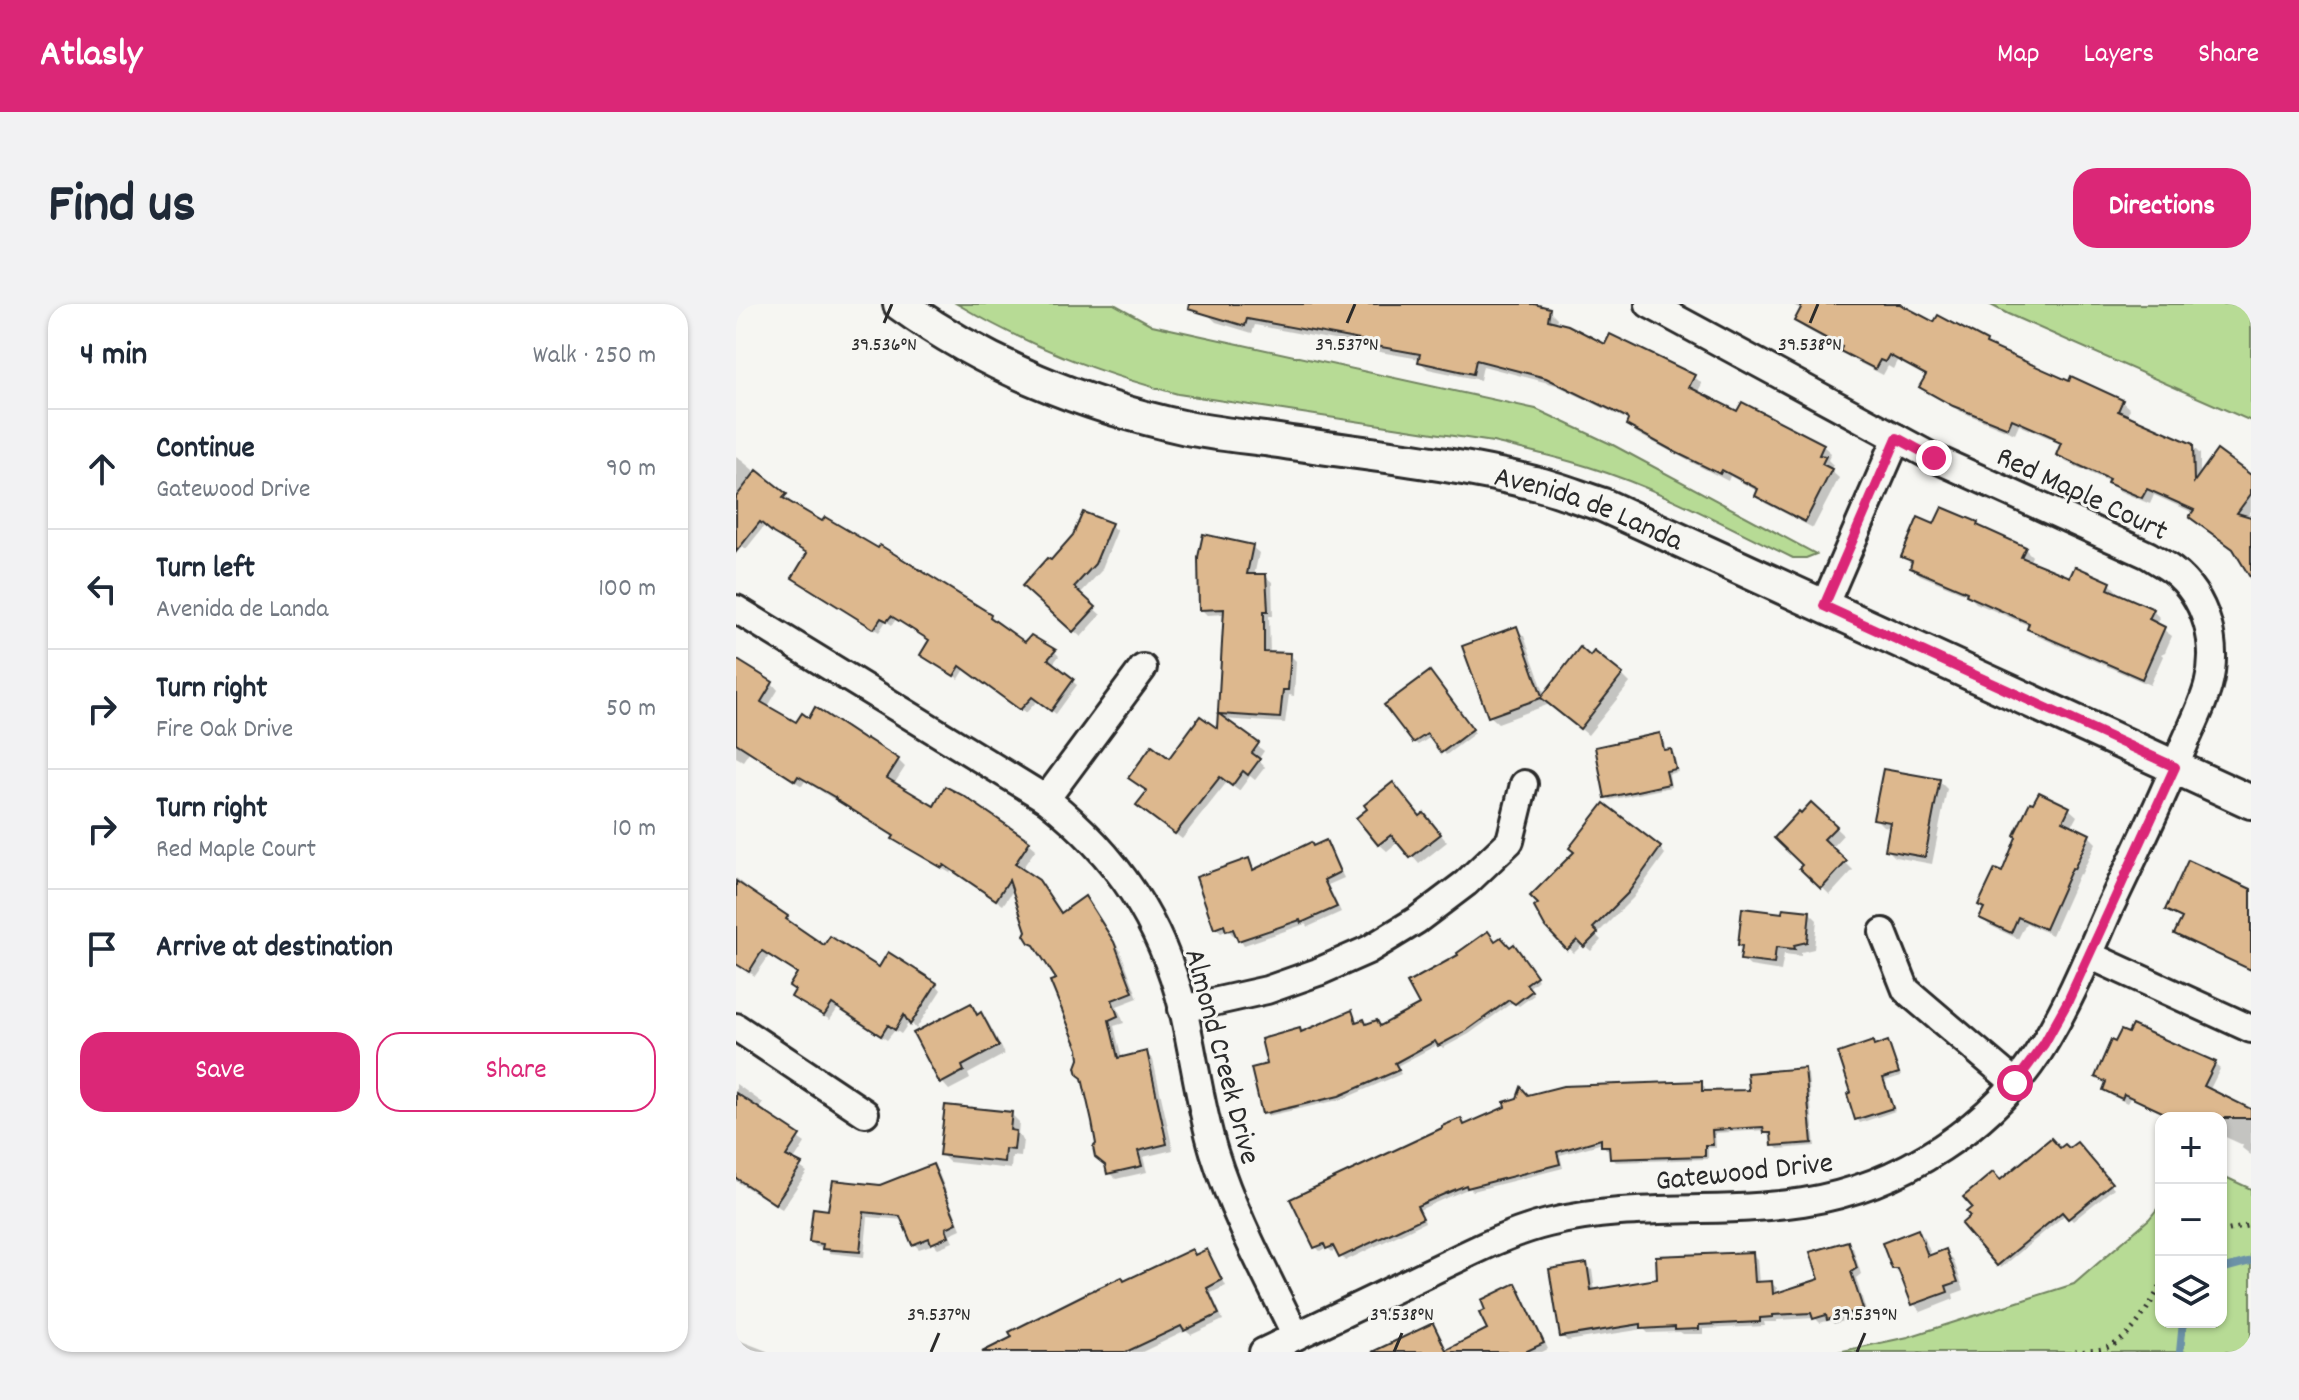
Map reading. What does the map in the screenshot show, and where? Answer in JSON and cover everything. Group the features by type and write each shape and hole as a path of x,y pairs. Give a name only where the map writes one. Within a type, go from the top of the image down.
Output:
{"street":[{"name":"Avenida de Landa","path":"900,304 924,322 989,359 1051,387 1120,410 1188,428 1474,470 1536,483 1603,505 2251,802"},
{"name":"Red Maple Court","path":"1649,304 1934,458 2148,555 2173,571 2195,595 2207,621 2213,656 2207,690 2175,767"},
{"path":"1824,606 1897,438"},
{"name":"Almond Creek Drive","path":"736,609 1046,799 1102,850 1129,885 1153,924 1170,966 1213,1148 1226,1188 1296,1336"},
{"path":"1046,799 1143,668"},
{"name":"Gatewood Drive","path":"1263,1352 1504,1237 1548,1223 1594,1214 1805,1202 1853,1191 1895,1174 1938,1150 1977,1122 2015,1083 2044,1044 2068,1001 2175,767"},
{"path":"1182,1009 1267,990 1318,972 1368,950 1417,920 1466,883 1510,841 1524,784"},
{"path":"1883,932 1906,990 2015,1083"},
{"path":"2089,955 2251,1029"},
{"path":"736,1027 865,1113"}],"path":[{"path":"2227,1231 2251,1225"},
{"path":"2075,1352 2113,1345 2137,1323 2155,1295"}],"green space":[{"path":"957,304 1114,304 1152,325 1536,409 1613,445 1816,554 1793,558 1642,486 1541,454 1493,442 1178,394 1148,386 1037,346"},
{"path":"1989,304 2251,304 2251,421 2008,314"},
{"path":"2227,1178 2251,1189 2251,1352 1838,1352 1908,1337 2074,1284 2155,1212 2155,1328 2227,1328"}],"building":[{"path":"1189,304 1534,304 1550,308 1548,320 1568,325 1605,344 1610,334 1695,375 1689,387 1737,411 1742,402 1824,444 1819,455 1826,456 1822,464 1832,469 1805,522 1755,496 1758,489 1722,470 1720,474 1675,452 1626,425 1626,417 1546,378 1476,360 1473,374 1418,362 1420,354 1370,345 1371,342 1247,319 1245,326 1188,309"},
{"path":"1803,304 1900,304 1934,322 1938,315 1987,341 1986,344 2069,381 2071,376 2123,400 2118,411 2193,444 2194,482 2217,450 2251,475 2251,494 2237,513 2251,517 2251,579 2233,549 2189,517 2194,510 2147,489 2142,498 2107,483 2109,479 2056,455 2061,443 2055,438 2012,419 2008,428 1953,406 1919,387 1926,375 1889,355 1885,362 1880,360 1875,369 1840,351 1842,347 1794,321"},
{"path":"757,470 787,494 783,498 822,521 825,517 878,548 880,545 991,614 990,617 1025,642 1031,635 1056,650 1048,659 1074,679 1051,711 1032,697 1020,710 960,666 954,676 920,655 929,640 891,616 887,621 881,618 874,629 792,578 807,553 760,522 736,552 736,497"},
{"path":"1942,507 2026,547 2021,557 2070,577 2075,566 2111,582 2108,589 2154,609 2149,619 2165,627 2142,679 2027,629 2029,623 1910,568 1912,561 1901,557 1918,517 1934,524"},
{"path":"1083,512 1112,523 1095,564 1074,587 1096,607 1073,632 1022,586 1073,535"},
{"path":"1203,534 1253,545 1247,574 1266,574 1268,611 1264,611 1264,652 1291,653 1288,690 1283,690 1280,718 1219,714 1259,743 1252,753 1260,759 1248,775 1243,771 1232,786 1220,777 1175,834 1136,805 1147,791 1128,778 1152,745 1169,758 1200,716 1217,728 1224,609 1199,610 1198,557"},
{"path":"1517,626 1542,696 1580,647 1590,656 1594,651 1623,674 1580,729 1541,698 1488,717 1462,646"},
{"path":"736,659 773,682 761,702 796,722 802,713 809,718 815,707 899,759 887,778 934,806 945,786 1030,841 1015,864 1039,880 1061,913 1085,896 1114,942 1133,992 1112,1000 1118,1016 1109,1020 1118,1058 1147,1051 1167,1144 1138,1151 1142,1166 1107,1174 1105,1165 1095,1157 1092,1122 1082,1078 1076,1067 1078,1049 1050,981 1056,979 1024,935 1026,931 1009,880 996,900 944,865 942,868 892,839 894,836 836,798 798,776 795,781 736,743"},
{"path":"1430,671 1473,729 1441,753 1427,734 1413,743 1384,705"},
{"path":"1660,733 1664,750 1671,749 1676,769 1666,771 1669,784 1605,798 1595,747"},
{"path":"1883,769 1940,779 1925,857 1885,850 1890,822 1873,819"},
{"path":"1393,782 1420,816 1424,813 1441,834 1410,858 1391,835 1378,845 1356,818 1367,809 1364,805"},
{"path":"2039,792 2070,807 2063,821 2090,834 2045,929 2018,917 2011,933 1979,918 1984,908 1978,905 1995,869 2002,872 2016,837 2014,835 2030,802 2033,803"},
{"path":"1811,802 1837,826 1824,839 1847,861 1821,889 1774,838"},
{"path":"1604,803 1661,847 1628,893 1593,928 1598,933 1584,947 1577,940 1567,950 1545,927 1534,907 1538,904 1530,896 1574,852 1569,848"},
{"path":"1326,840 1340,872 1324,880 1337,907 1301,923 1300,920 1238,941 1233,929 1226,931 1224,925 1214,929 1196,877 1249,858 1253,870 1311,842 1313,846"},
{"path":"2188,860 2251,889 2251,970 2174,934 2182,918 2165,910"},
{"path":"736,881 824,945 830,936 879,967 888,952 937,983 910,1025 904,1015 895,1030 888,1025 881,1036 832,1004 824,1016 791,997 795,990 789,986 797,973 762,951 749,972 736,964"},
{"path":"1742,908 1782,913 1783,908 1810,911 1807,942 1794,945 1795,949 1776,947 1774,964 1740,960 1742,946 1738,945"},
{"path":"1488,931 1495,941 1501,937 1510,947 1514,944 1537,976 1526,984 1532,991 1515,1004 1509,1000 1466,1031 1438,1046 1435,1041 1395,1063 1399,1070 1339,1096 1262,1114 1251,1068 1267,1064 1261,1039 1300,1028 1301,1032 1352,1010 1356,1022 1364,1019 1366,1024 1377,1020 1380,1026 1419,1005 1407,983 1458,955"},
{"path":"971,1003 977,1015 981,1012 999,1046 962,1066 964,1071 940,1084 913,1033"},
{"path":"2132,1025 2216,1062 2204,1086 2251,1109 2251,1118 2227,1118 2227,1112 2162,1112 2124,1094 2122,1099 2103,1090 2106,1082 2095,1077 2111,1040 2115,1042 2121,1030 2128,1033"},
{"path":"1873,1041 1874,1046 1888,1041 1899,1073 1883,1078 1893,1108 1855,1120 1847,1094 1851,1092 1838,1053"},
{"path":"1805,1068 1812,1143 1772,1146 1771,1133 1764,1133 1763,1127 1712,1130 1713,1145 1705,1145 1705,1156 1610,1159 1609,1146 1601,1146 1601,1139 1557,1152 1560,1164 1467,1188 1466,1185 1417,1206 1423,1218 1339,1258 1333,1246 1326,1249 1324,1244 1314,1248 1290,1199 1442,1126 1461,1118 1464,1125 1505,1107 1504,1102 1517,1098 1521,1087 1528,1095 1563,1086 1702,1081 1702,1091 1749,1090 1747,1073"},
{"path":"736,1093 800,1135 786,1156 802,1164 775,1204 736,1178"},
{"path":"945,1105 1012,1112 1010,1130 1016,1131 1014,1150 1005,1149 1004,1162 939,1155"},
{"path":"2051,1138 2060,1148 2065,1144 2069,1148 2077,1142 2112,1183 2068,1219 2062,1212 1997,1266 1961,1224 1970,1216 1966,1212 1972,1207 1963,1197 1993,1172 2000,1180"},
{"path":"933,1164 957,1223 946,1228 949,1236 931,1244 929,1238 912,1245 900,1216 864,1212 860,1252 822,1249 823,1244 809,1242 813,1208 828,1210 833,1180 880,1185"},
{"path":"1918,1229 1928,1256 1946,1249 1958,1282 1946,1286 1948,1292 1912,1305 1898,1269 1892,1269 1882,1243"},
{"path":"1848,1241 1857,1268 1851,1272 1863,1309 1827,1320 1826,1315 1813,1319 1811,1313 1773,1315 1760,1318 1760,1322 1699,1325 1699,1329 1641,1329 1641,1324 1560,1337 1549,1269 1587,1263 1591,1290 1657,1279 1656,1256 1753,1252 1755,1282 1772,1281 1773,1294 1819,1279 1810,1252"},
{"path":"1192,1249 1195,1255 1207,1249 1222,1280 1207,1288 1219,1314 1184,1331 1181,1326 1126,1352 982,1352 1012,1337 1009,1332 1087,1293 1122,1277 1124,1281"},
{"path":"1516,1283 1544,1343 1525,1352 1372,1352 1433,1323 1446,1350 1487,1329 1479,1313 1485,1310 1481,1300"}],"waterway":[{"path":"2227,1267 2251,1261"},
{"path":"2180,1352 2182,1328"}],"route":[{"path":"1934,458 1897,438 1824,606 2175,767 2068,1001 2044,1044 2015,1083"}]}
